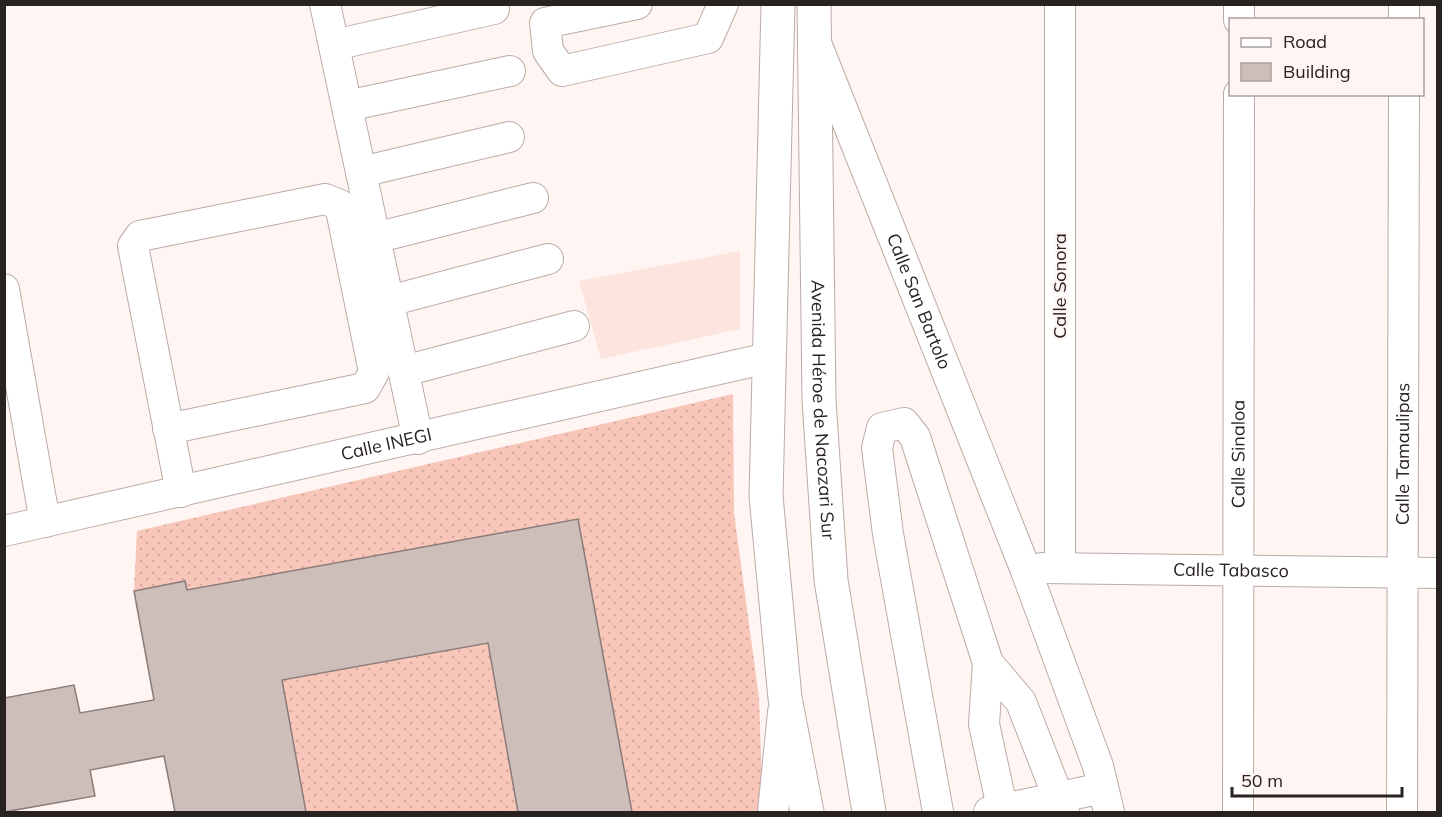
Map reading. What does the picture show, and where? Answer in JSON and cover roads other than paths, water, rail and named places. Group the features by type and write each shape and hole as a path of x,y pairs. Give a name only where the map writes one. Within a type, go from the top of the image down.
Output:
{"main road":[{"path":"778,4 766,496 785,698 807,813"},
{"name":"Avenida Héroe de Nacozari Sur","path":"813,20 819,400 831,580 869,813"}],"street":[{"path":"326,4 418,439"},
{"path":"637,5 545,23 548,51 562,71 708,38 723,4"},
{"name":"Calle Sonora","path":"1060,4 1060,568"},
{"path":"334,45 494,9"},
{"name":"Calle San Bartolo","path":"813,20 1025,568 1103,789"},
{"path":"347,106 510,71"},
{"name":"Calle Sinaloa","path":"1238,813 1239,96"},
{"name":"Calle Tamaulipas","path":"1402,813 1404,96"},
{"path":"361,172 509,137"},
{"path":"375,238 533,198"},
{"path":"168,429 365,388 374,372 340,205 325,199 140,236 133,246 168,429 181,492"},
{"path":"389,301 548,259"},
{"path":"4,290 45,522"},
{"path":"404,370 574,326"},
{"name":"Calle INEGI","path":"4,531 768,358"},
{"path":"938,813 888,534 877,448 882,428 904,423 915,437 988,663 984,724 998,812 1061,805 1103,789"},
{"name":"Calle Tabasco","path":"1025,568 1437,573"},
{"path":"988,663 1021,702 1061,805"},
{"path":"773,813 785,698"}]}
